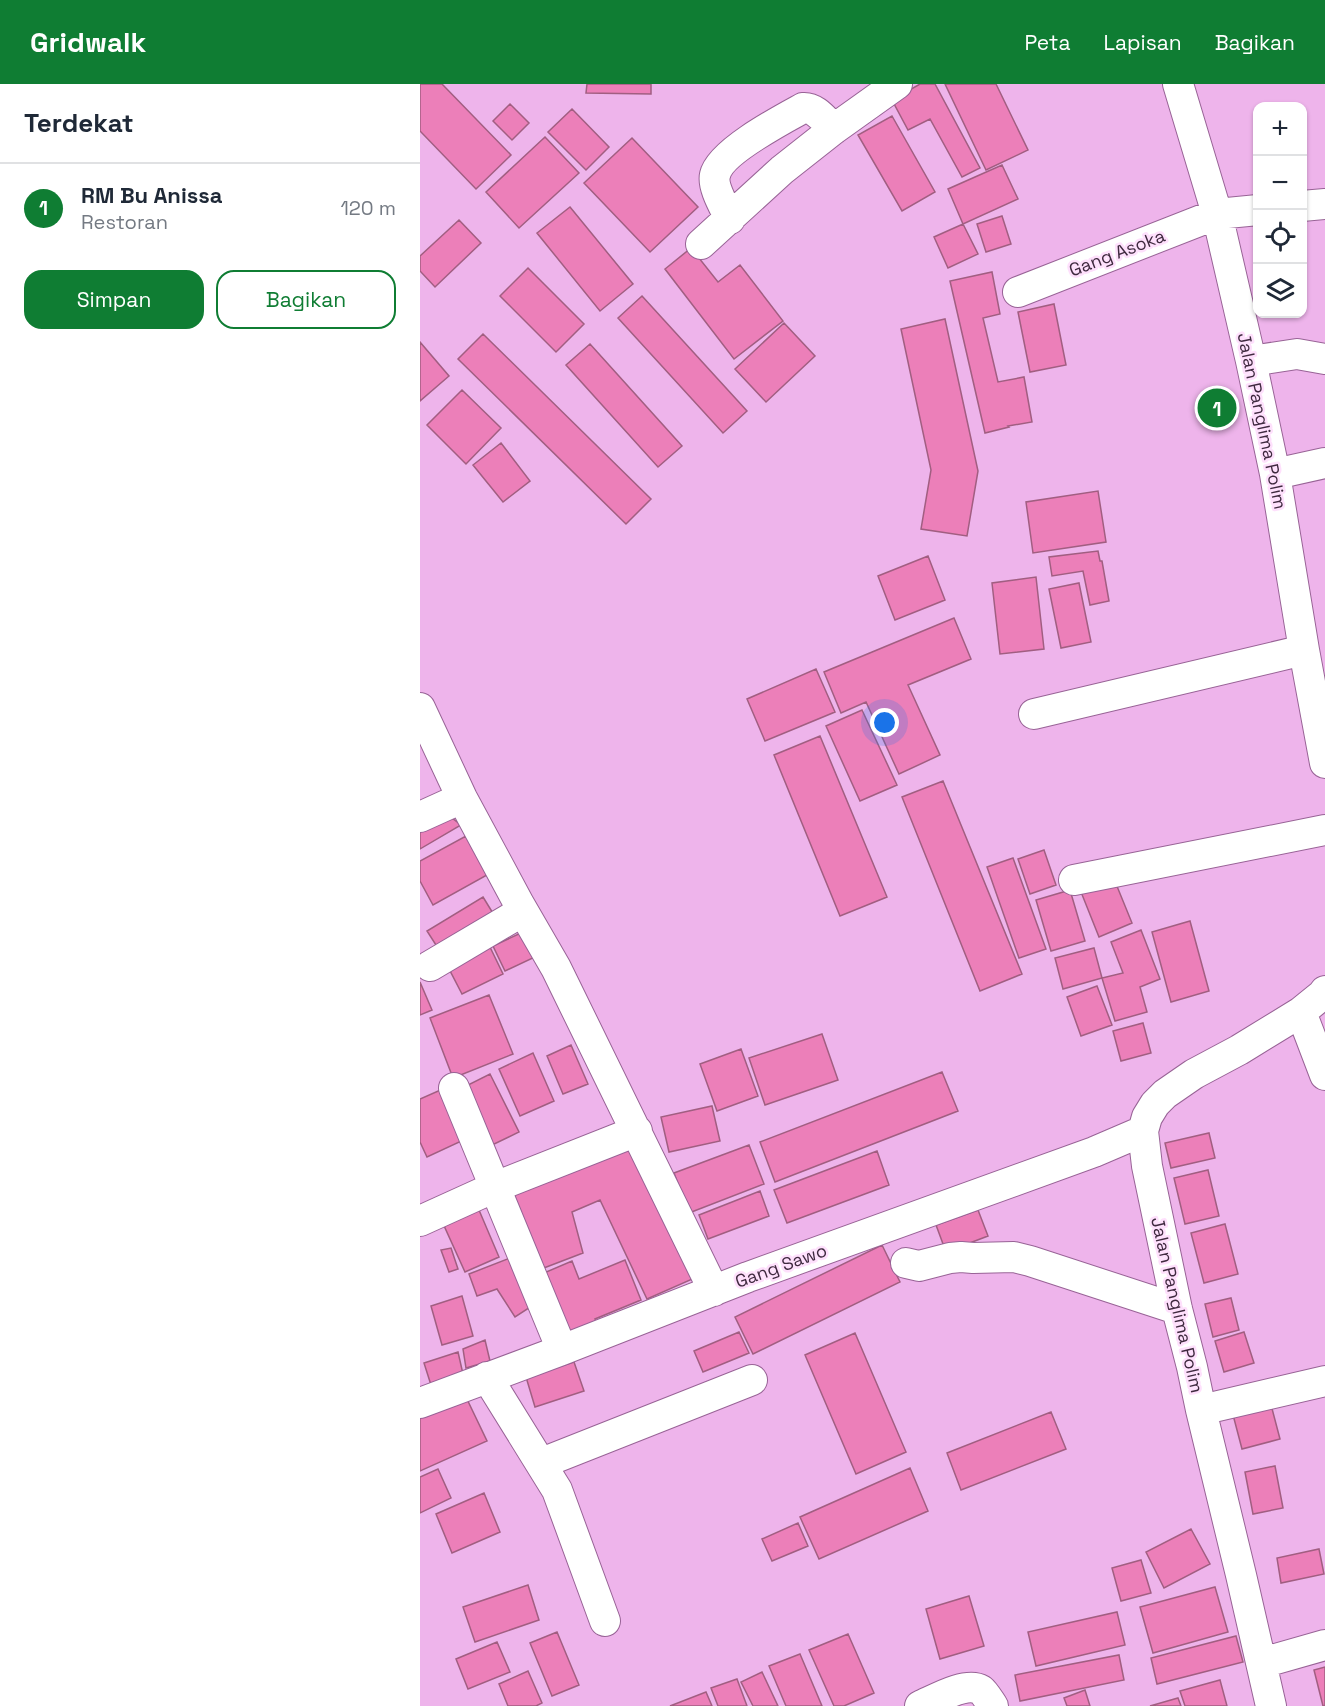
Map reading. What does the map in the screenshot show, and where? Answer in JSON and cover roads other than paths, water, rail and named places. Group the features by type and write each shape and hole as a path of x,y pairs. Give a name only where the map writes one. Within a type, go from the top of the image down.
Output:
{"street":[{"path":"701,244 782,171 834,129 897,84"},
{"name":"Jalan Panglima Polim","path":"1178,84 1217,214 1251,362 1275,474 1325,764"},
{"path":"730,219 715,185 714,176 718,167 747,141 808,107 834,129"},
{"path":"1307,206 1325,204"},
{"name":"Gang Asoka","path":"1018,292 1217,214 1253,210"},
{"path":"1251,362 1297,354 1325,359"},
{"path":"1275,474 1325,463"},
{"path":"1034,714 1304,650"},
{"path":"420,708 462,798 556,968 714,1291"},
{"path":"420,818 462,798"},
{"path":"1074,880 1325,830"},
{"path":"430,966 523,911"},
{"path":"1143,1131 1147,1117 1165,1094 1194,1074 1239,1050 1318,998 1325,1075"},
{"path":"454,1088 562,1350"},
{"path":"420,1221 495,1187 637,1131"},
{"name":"Jalan Panglima Polim","path":"1143,1131 1147,1166 1177,1309 1271,1706"},
{"name":"Gang Sawo","path":"420,1403 748,1277 1094,1152 1143,1131"},
{"path":"906,1263 919,1266 950,1257 1014,1257 1177,1309"},
{"path":"488,1377 557,1490 605,1621"},
{"path":"542,1463 752,1380"},
{"path":"1201,1410 1325,1381"},
{"path":"1262,1663 1325,1645"},
{"path":"920,1706 963,1688 981,1690 993,1706"}],"place":[{"name":"RM Bu Anissa","path":"1217,408"}]}
